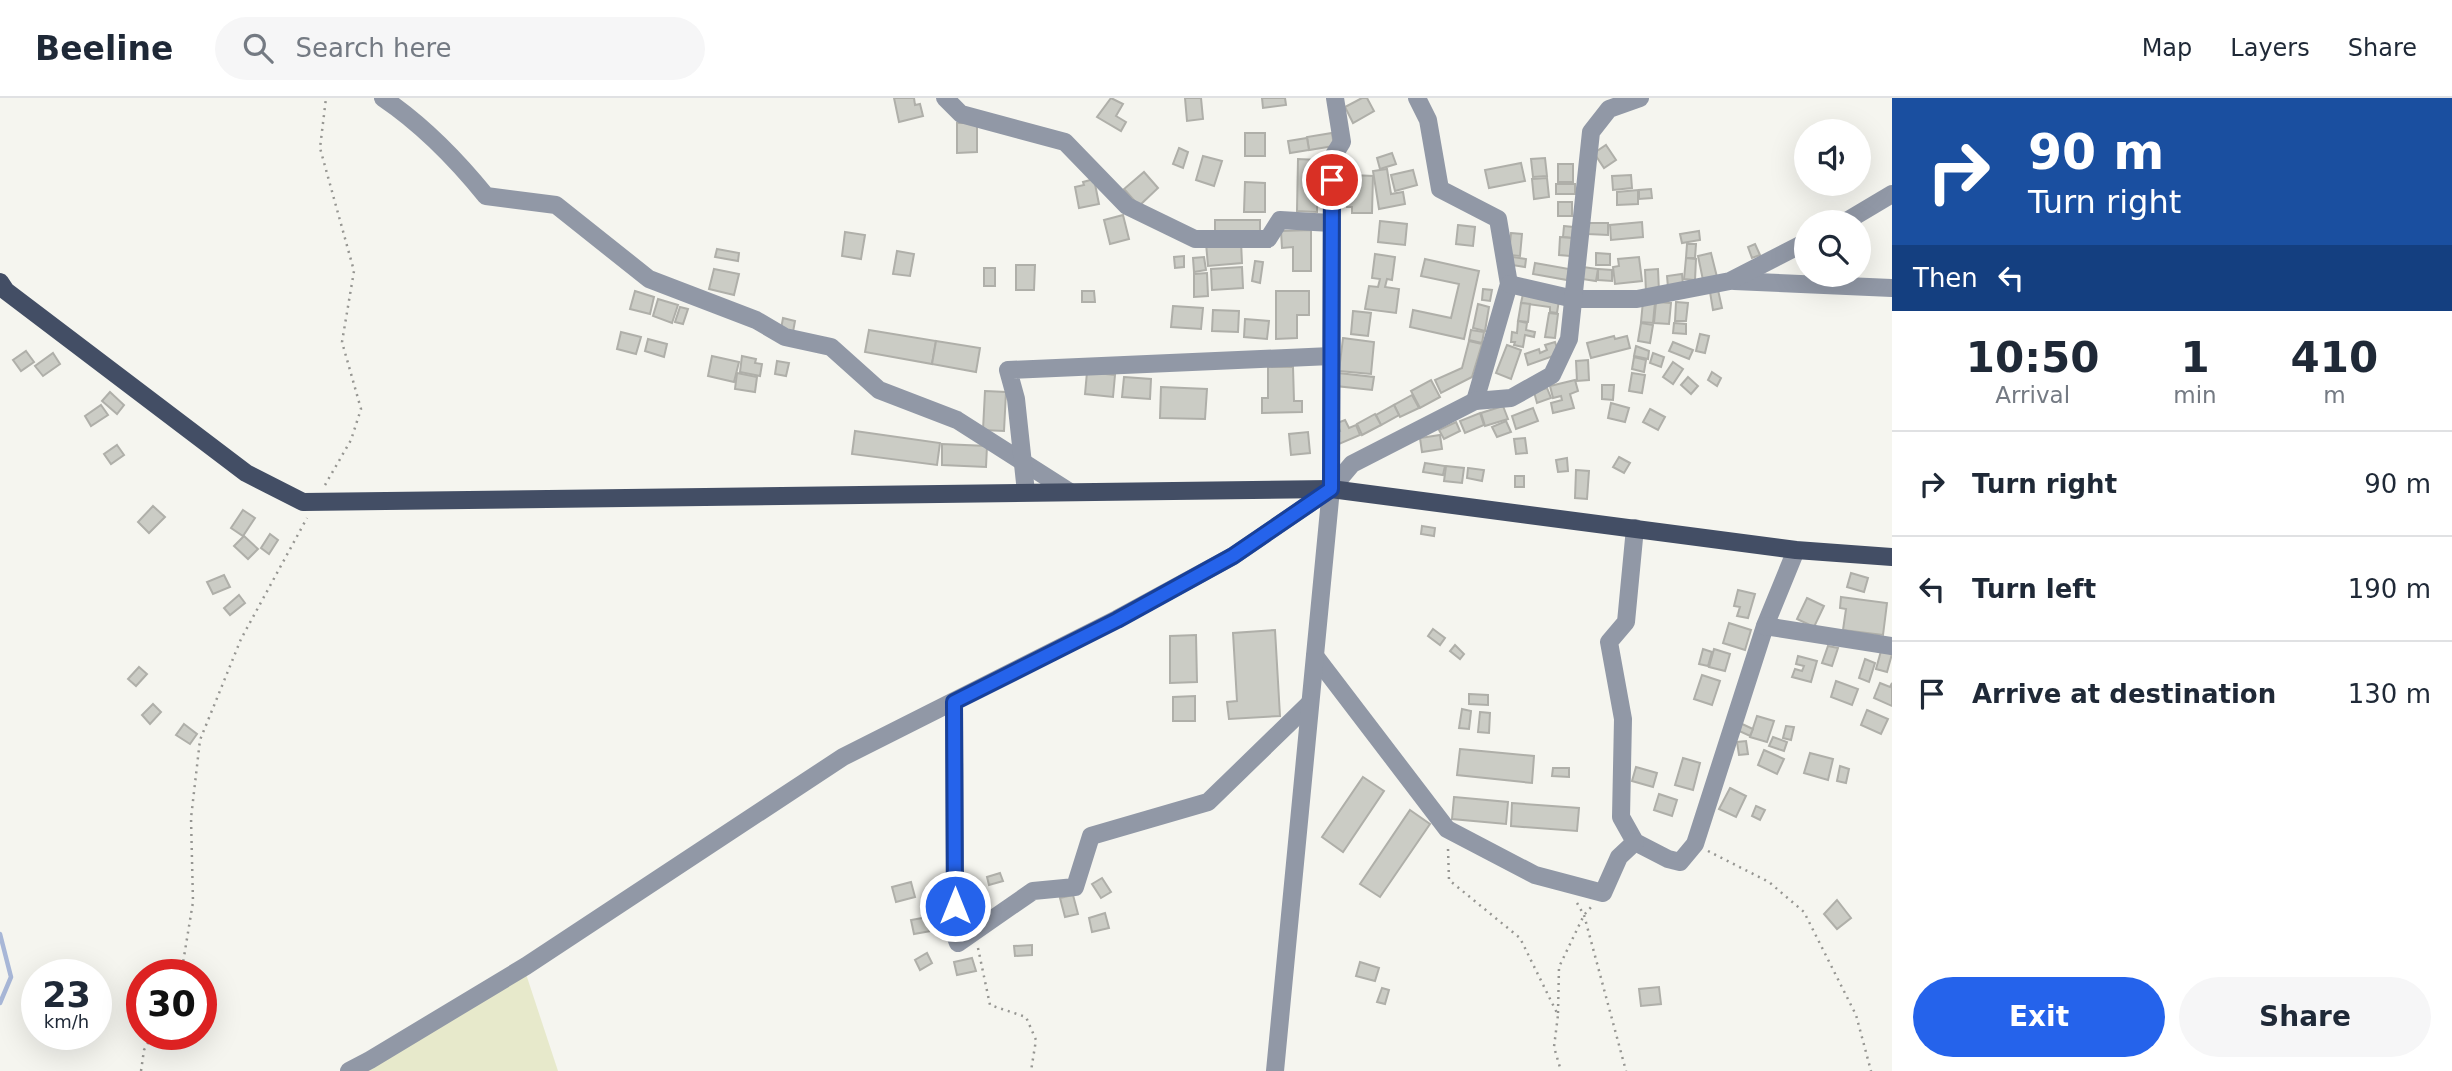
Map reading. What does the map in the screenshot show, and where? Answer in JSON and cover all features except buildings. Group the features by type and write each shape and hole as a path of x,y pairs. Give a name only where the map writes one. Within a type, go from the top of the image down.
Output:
{"main road":[{"path":"0,282 6,291 246,473 303,502 1331,489 1796,550 1892,557"}],"street":[{"path":"383,98 406,113 456,159 486,196 556,205 649,279 756,320 785,337 831,347 879,390 957,420 1069,492"},
{"path":"944,98 961,114 1065,142 1127,206 1195,239 1268,239 1280,220 1331,223"},
{"path":"1275,1071 1331,489 1332,158 1342,142 1335,98"},
{"path":"1417,98 1428,120 1440,189 1498,219 1508,284 1475,401"},
{"path":"349,1071 382,1054 526,965 843,757 1117,620 1233,556 1331,489 1352,464 1475,401 1511,398 1552,375 1569,340 1591,132 1609,109 1640,98"},
{"path":"1865,210 1892,194"},
{"path":"1730,281 1794,248"},
{"path":"1508,284 1574,299 1637,299 1730,281 1892,288"},
{"path":"1026,492 1016,399 1007,370 1331,356"},
{"path":"1635,528 1626,622 1609,642 1623,719 1621,817 1635,842 1668,859 1681,862 1695,844 1765,626 1796,550"},
{"path":"1765,626 1892,646"},
{"path":"1315,656 1447,829 1535,875 1603,893 1619,857 1635,842"},
{"path":"954,702 955,906 946,911 958,943 1033,891 1075,887 1091,836 1209,802 1310,704"}],"path":[{"path":"184,959 193,902 191,818 200,740 242,639 351,440 361,409 342,342 354,271 320,148 326,98"},
{"path":"1447,829 1449,880 1520,938 1558,1015"},
{"path":"1695,844 1769,882 1804,912 1856,1014 1871,1071"},
{"path":"1566,883 1584,915 1626,1071"},
{"path":"1561,1071 1553,1047 1558,1015 1559,967 1584,915 1603,893"},
{"path":"975,931 990,1005 1026,1017 1036,1040 1031,1071"},
{"path":"141,1071 145,1050"}],"green space":[{"path":"526,974 558,1071 362,1071"}],"waterway":[{"path":"0,934 11,977 0,1003"}],"route":[{"path":"955,906 954,702 1117,620 1233,556 1331,489 1332,180"}]}
